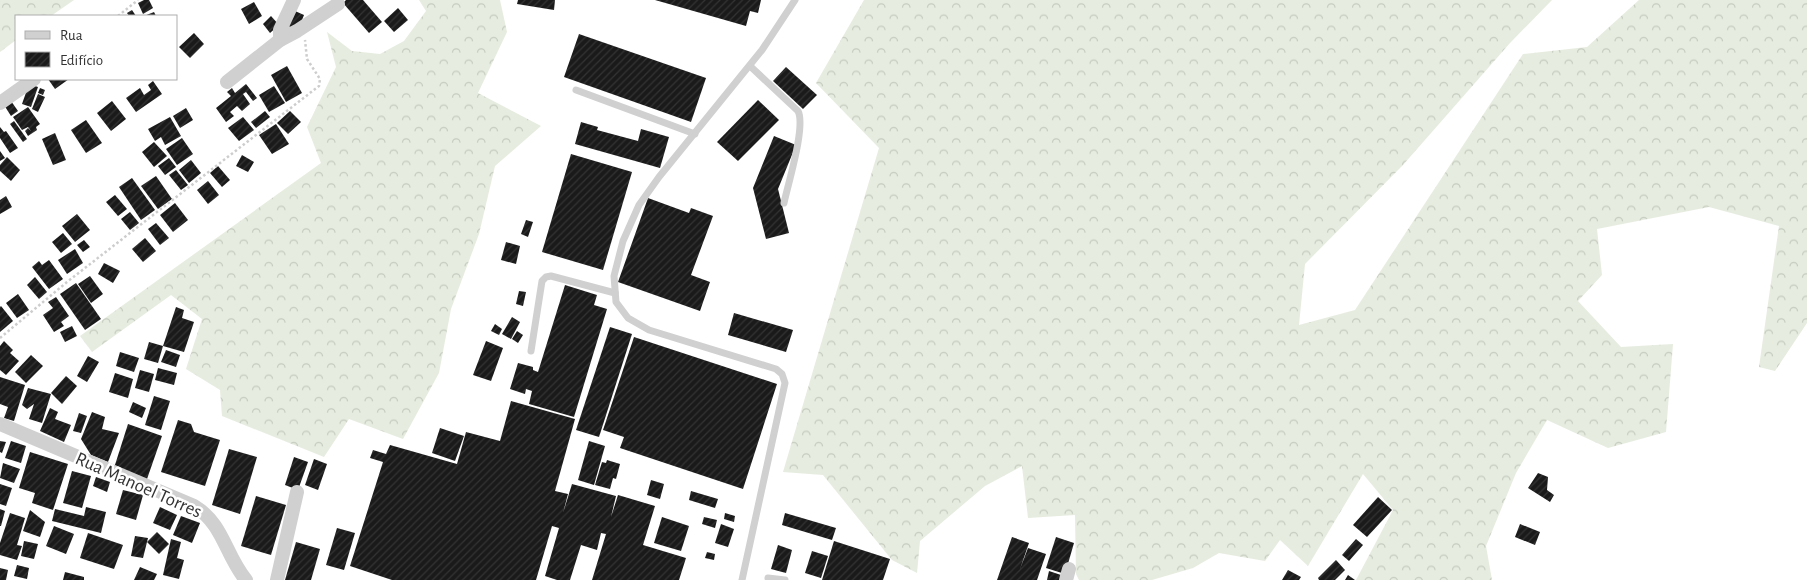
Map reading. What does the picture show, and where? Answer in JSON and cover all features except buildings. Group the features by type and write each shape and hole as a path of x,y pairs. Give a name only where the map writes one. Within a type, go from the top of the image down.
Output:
{"street":[{"path":"280,40 280,30 294,0"},
{"path":"227,82 280,40 338,4"},
{"path":"0,103 33,80"},
{"name":"Rua Manoel Torres","path":"0,424 200,510 214,521 231,558 246,580"},
{"path":"277,580 297,492"}],"lane":[{"path":"742,580 785,382 782,374 776,369 649,330 628,318 616,302 614,276 621,250 639,205 659,177 750,66 795,0"},
{"path":"750,66 798,111 801,117 800,132 784,203"},
{"path":"576,90 695,134"},
{"path":"531,351 542,281 546,277 551,276 616,293"},
{"path":"768,578 785,580"}],"path":[{"path":"119,15 138,0"},
{"path":"0,338 67,282 319,86 320,79 307,59 302,28"}],"green space":[{"path":"0,0 74,0 52,15 15,15 15,41 0,52"},
{"path":"419,0 500,0 507,32 478,93 541,126 495,166 479,234 451,309 439,373 403,439 349,419 324,457 222,416 220,390 186,369 202,319 171,295 92,352 80,336 321,163 307,127 336,67 327,32 352,51 380,54 404,41 426,11"},
{"path":"864,0 1552,0 1510,43 1403,165 1305,264 1299,325 1355,310 1523,54 1587,47 1639,0 1807,0 1807,323 1775,371 1759,367 1779,226 1709,207 1597,229 1602,275 1578,301 1621,347 1673,344 1666,432 1608,448 1547,420 1516,473 1486,546 1492,580 1356,580 1393,510 1363,474 1308,566 1280,540 1265,561 1219,553 1193,568 1152,580 1079,580 1076,574 1075,515 1028,518 1022,466 985,486 920,541 917,573 892,560 823,475 783,472 879,148 816,83"}]}
